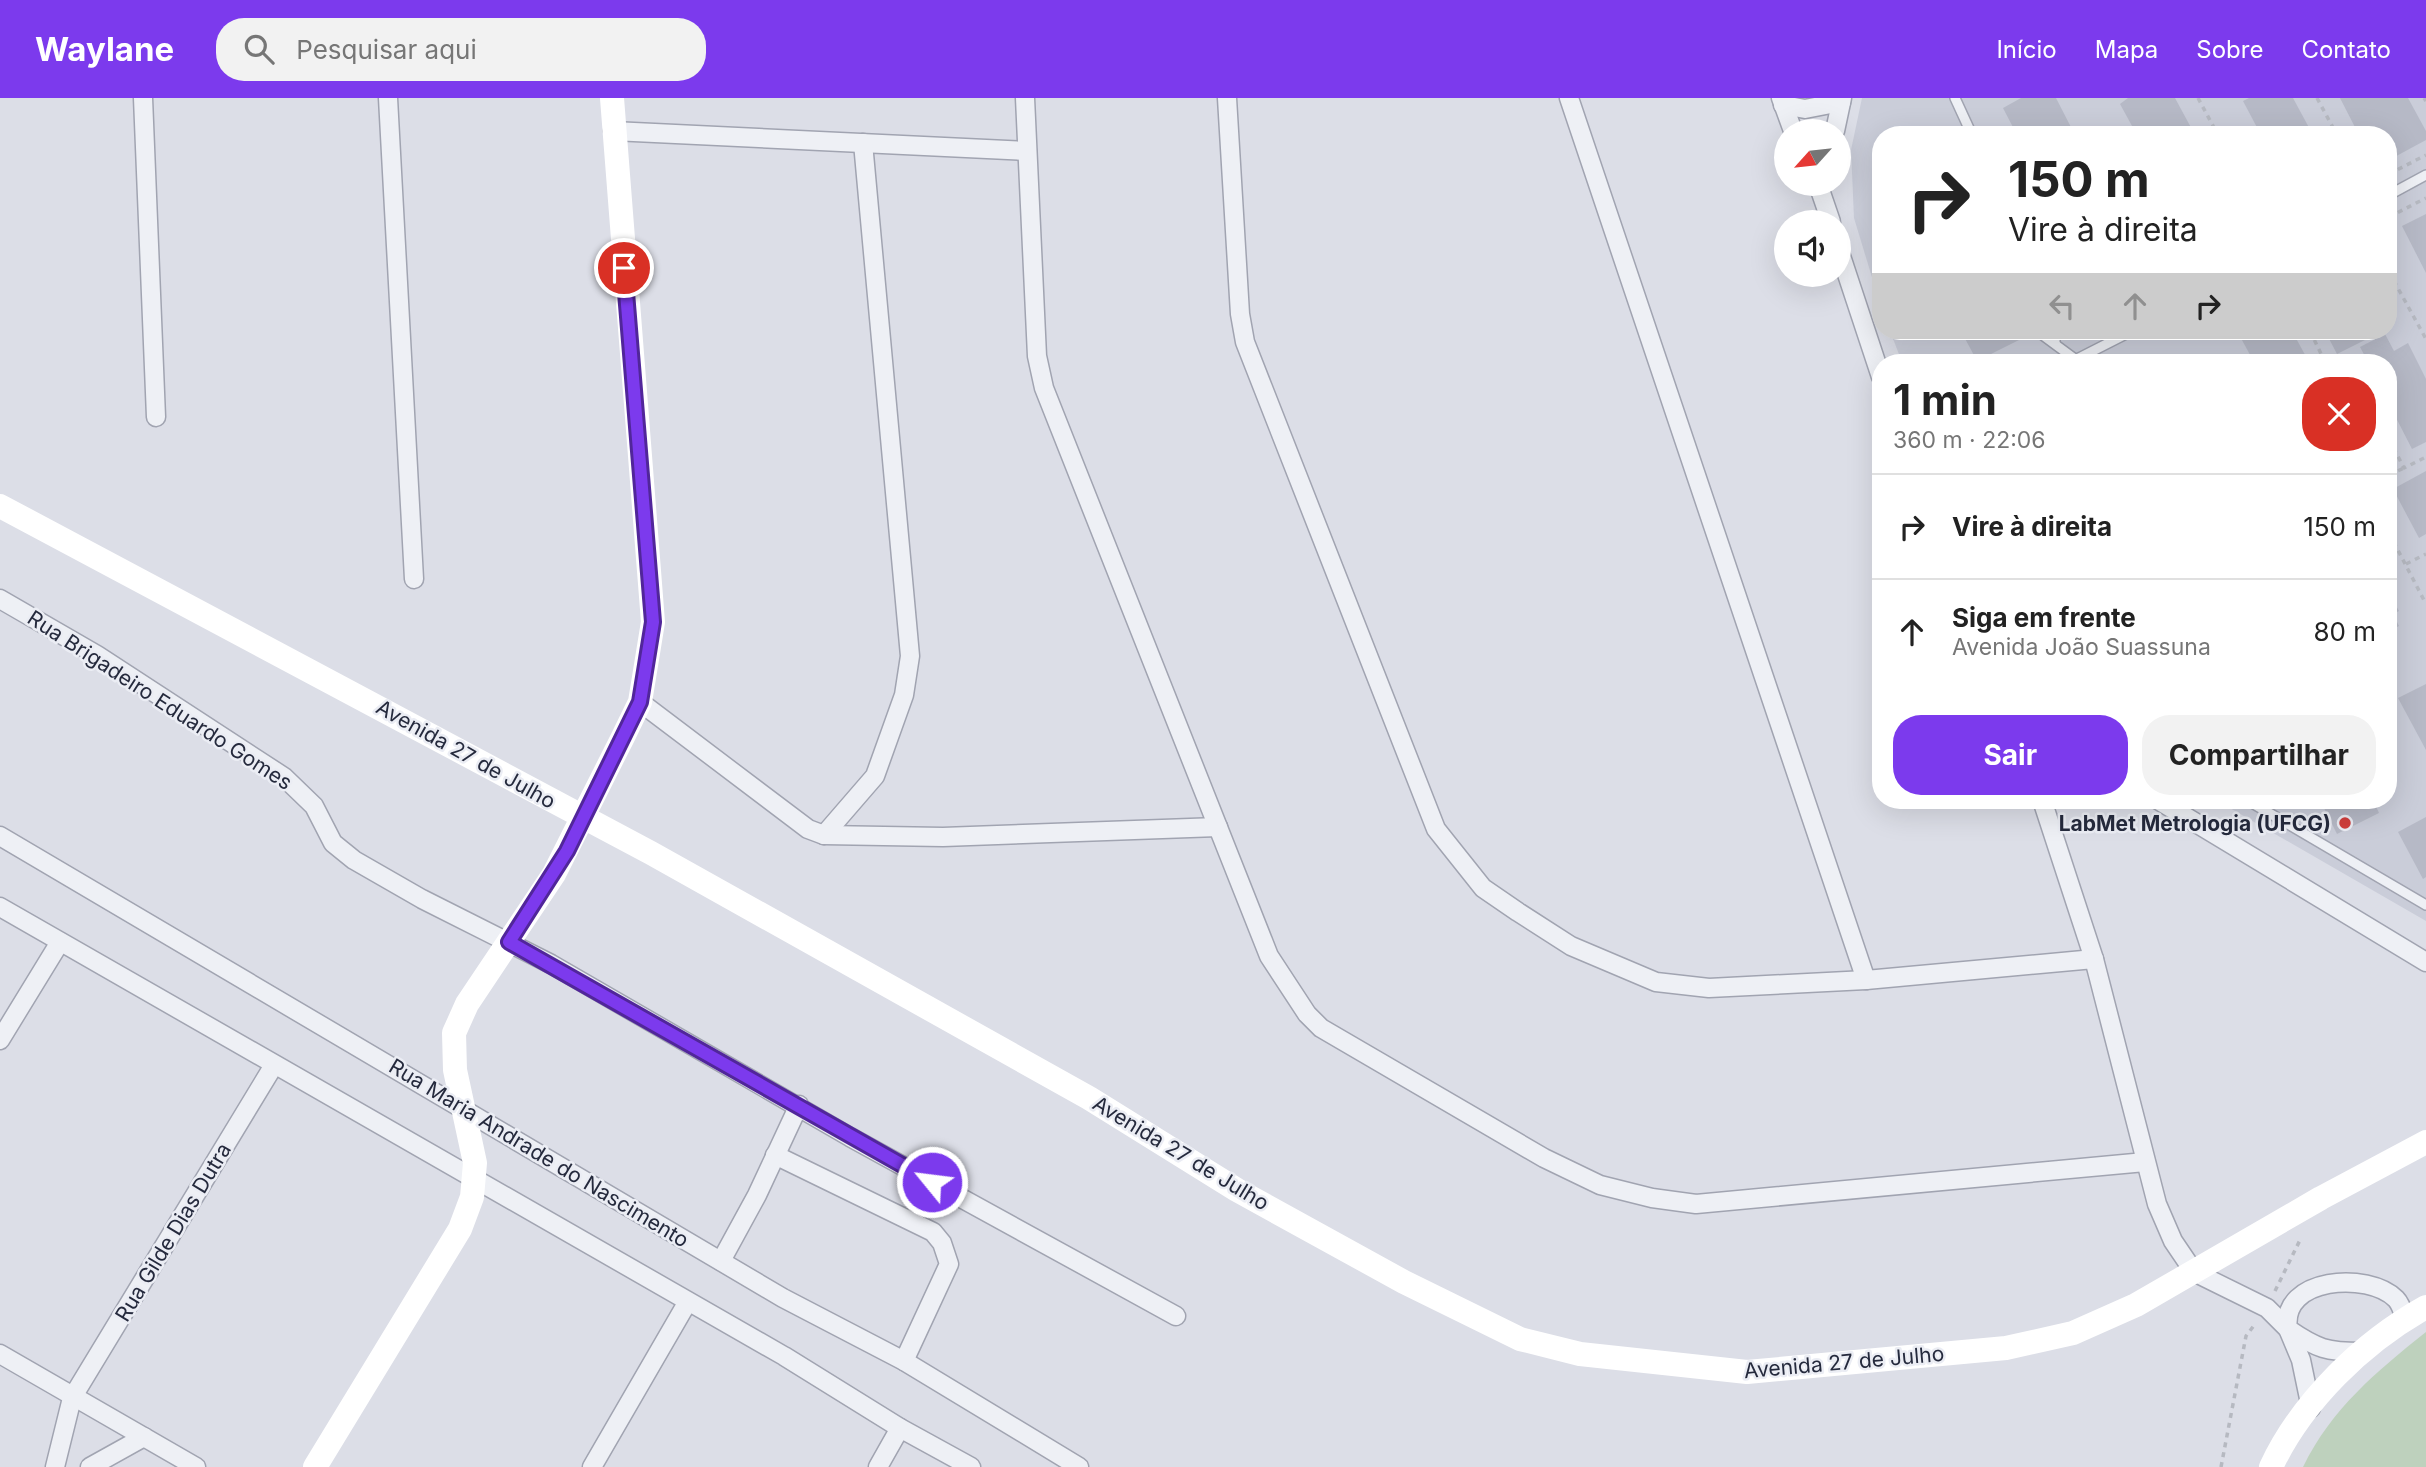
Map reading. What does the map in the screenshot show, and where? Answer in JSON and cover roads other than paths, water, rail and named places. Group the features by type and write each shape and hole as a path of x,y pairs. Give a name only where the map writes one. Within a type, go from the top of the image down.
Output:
{"street":[{"path":"143,98 156,417"},
{"path":"388,98 414,579"},
{"path":"315,1467 460,1229 474,1183 467,1121 455,1070 454,1033 467,1004 554,874 640,702 653,622 612,98"},
{"path":"1025,98 1037,356 1044,388 1269,956 1307,1014 1321,1028 1544,1158 1600,1185 1652,1198 1696,1204 2145,1162"},
{"path":"1227,98 1240,314 1245,342 1436,829 1483,888 1571,946 1626,972 1656,982 1709,988 1866,980 2094,959"},
{"path":"1569,98 1866,980"},
{"path":"1782,102 1805,109 1841,100 1837,119"},
{"path":"1782,102 1788,119"},
{"path":"613,131 1027,151"},
{"path":"824,835 875,776 904,695 910,656 863,143"},
{"path":"1851,286 1873,354"},
{"name":"Avenida 27 de Julho","path":"0,506 582,817 1089,1098 1237,1190 1404,1282 1520,1339 1580,1354 1746,1372 2006,1348 2073,1333 2136,1305 2320,1198 2426,1142"},
{"name":"Rua Brigadeiro Eduardo Gomes","path":"0,599 97,655 284,777 314,806 333,843 341,852 422,899 509,942 1085,1269 1176,1316"},
{"path":"640,702 808,829 824,835 943,837 1218,827"},
{"path":"2045,809 2094,959 2157,1204 2173,1241 2194,1272 2267,1308 2288,1329 2313,1347 2329,1352 2362,1352"},
{"path":"2173,809 2426,962"},
{"name":"Rua Maria Andrade do Nascimento","path":"0,836 467,1121 840,1330 904,1361 1079,1467"},
{"path":"0,907 474,1183 784,1356 900,1428 971,1467"},
{"path":"0,1040 60,942"},
{"name":"Rua Gilde Dias Dutra","path":"55,1467 72,1398 274,1065"},
{"path":"721,1261 799,1105"},
{"path":"775,1155 933,1232 942,1243 949,1264 904,1361"},
{"path":"2272,1467 2281,1447 2311,1408 2362,1352 2416,1313 2380,1287 2352,1281 2322,1286 2294,1300 2286,1316 2288,1329 2301,1360 2311,1408"},
{"path":"592,1467 687,1303"},
{"path":"0,1354 72,1398 196,1467"},
{"path":"878,1467 900,1428"},
{"path":"90,1467 144,1437"}],"lane":[{"path":"1955,98 1968,126"},
{"path":"2397,191 2426,175"},
{"path":"2050,340 2069,354"},
{"path":"2091,354 2116,340"},
{"path":"2262,809 2426,905"}],"place":[{"name":"LabMet Metrologia (UFCG)","path":"2345,823"}]}
